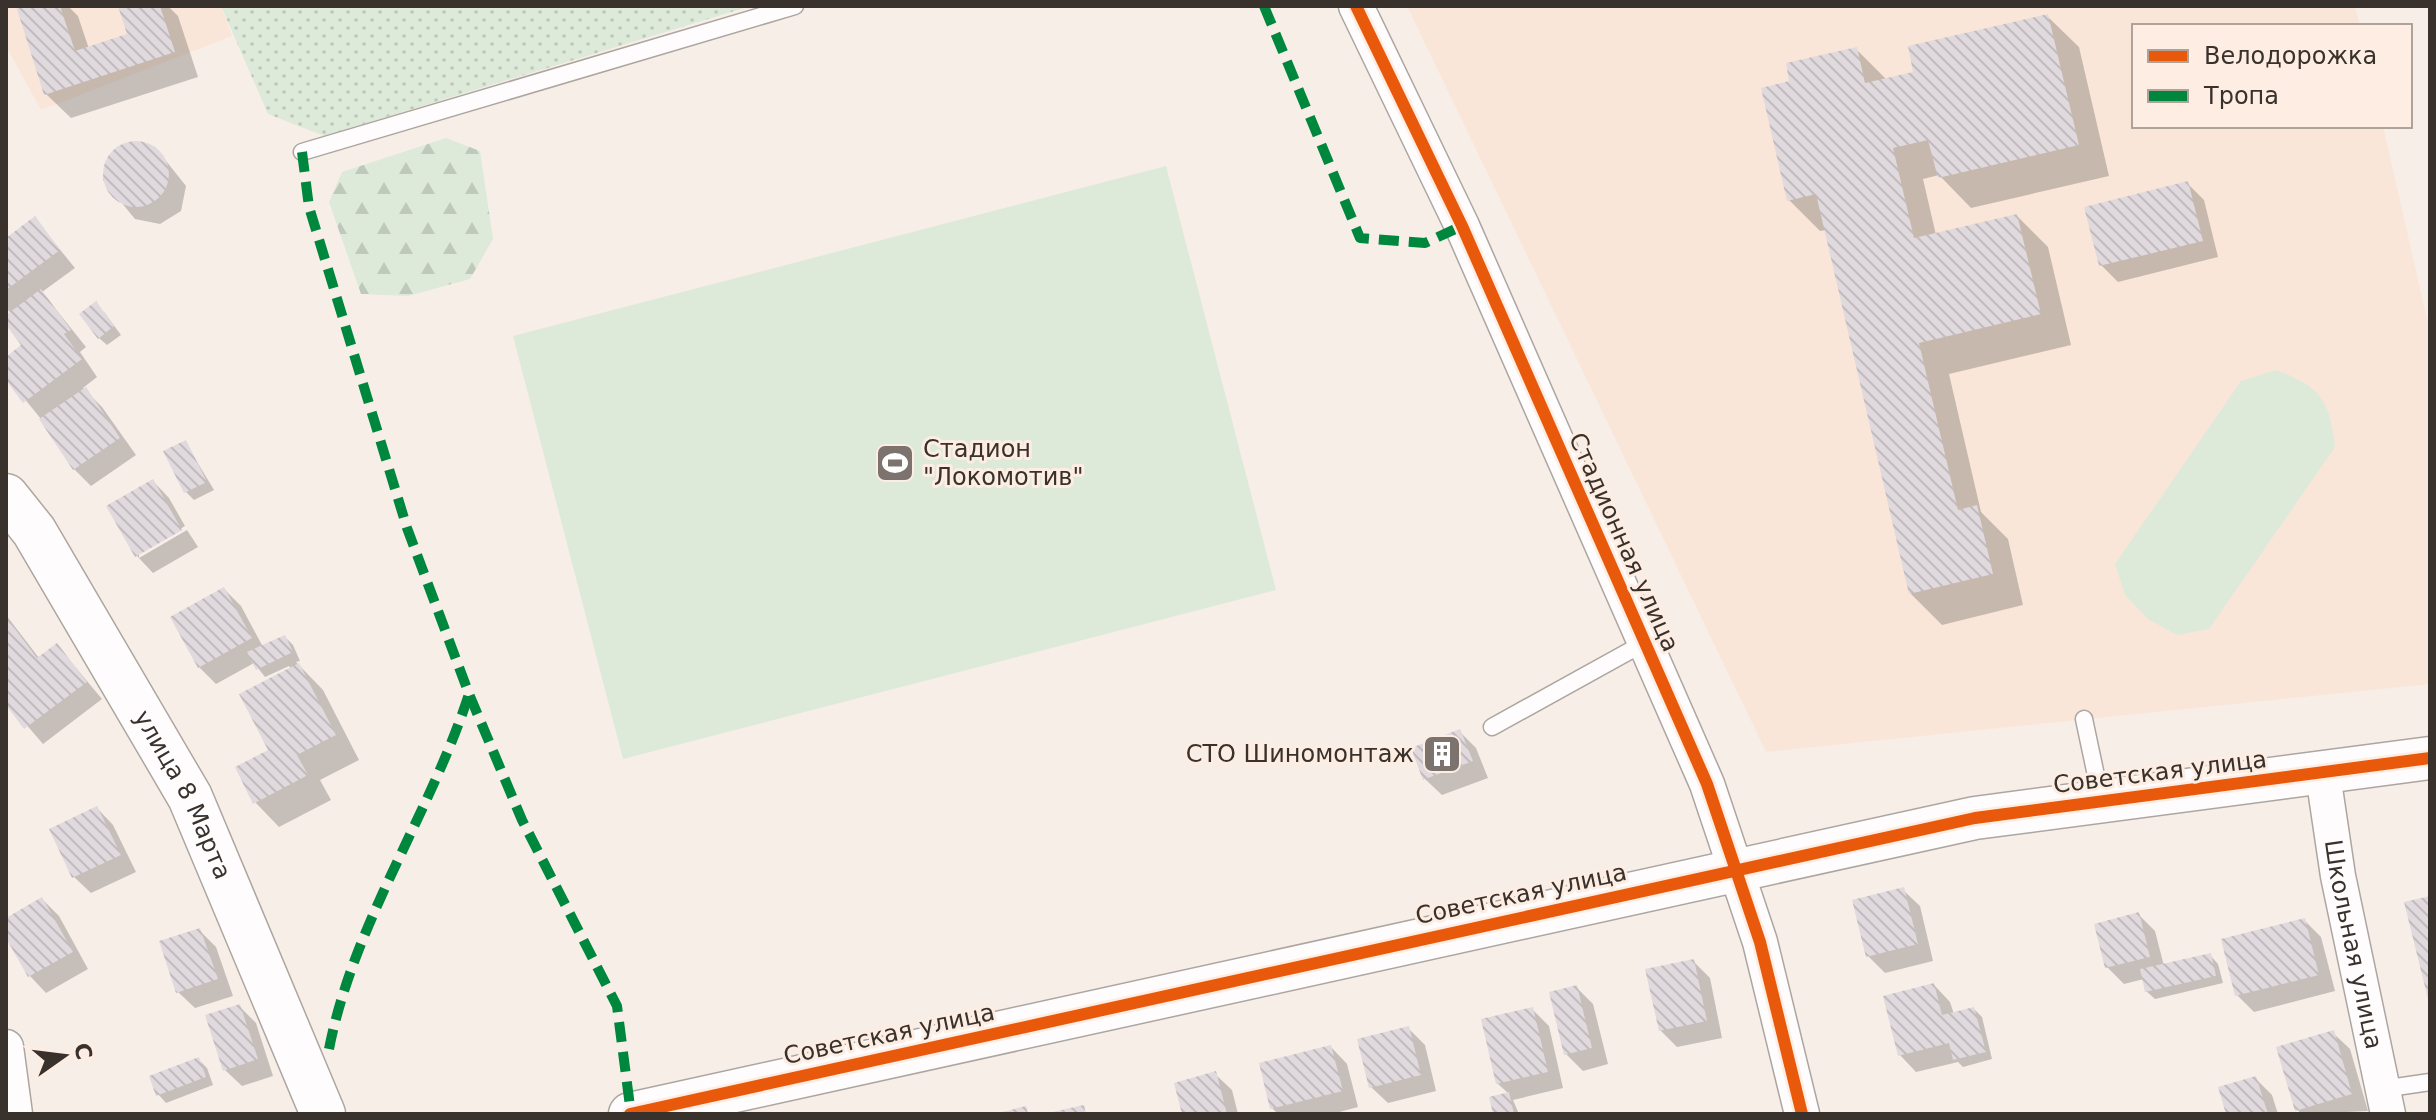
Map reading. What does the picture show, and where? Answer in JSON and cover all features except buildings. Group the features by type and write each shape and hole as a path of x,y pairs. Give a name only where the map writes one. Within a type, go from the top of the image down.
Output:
{"main road":[{"name":"улица 8 Марта","path":"6,496 34,531 190,797 323,1114"}],"street":[{"name":"Стадионная улица","path":"1356,6 1462,226 1707,784 1760,942 1802,1114"},
{"name":"Советская улица","path":"630,1114 1975,818 2101,799 2323,775 2430,758"},
{"name":"Школьная улица","path":"2323,775 2338,876 2385,1102"},
{"path":"6,1047 15,1114"}],"lane":[{"path":"302,152 795,6"},
{"path":"1492,727 1644,643"},
{"path":"2084,719 2101,799"},
{"path":"2385,1102 2430,1082"}],"shaded area":[{"path":"6,6 221,6 232,36 41,110 6,46"},
{"path":"1407,6 2355,6 2360,24 2132,24 2132,128 2383,128 2430,332 2430,684 1766,752"}],"green space":[{"path":"221,6 751,6 324,136 268,114"},
{"path":"446,138 480,151 493,239 470,279 408,296 361,294 329,202 342,172"},
{"name":"Стадион \"Локомотив\"","path":"1166,166 1276,590 623,759 513,336"},
{"path":"2276,370 2303,382 2320,397 2330,417 2335,447 2209,629 2177,635 2148,619 2125,595 2115,564 2241,381"}],"marked path":[{"path":"1264,6 1360,238 1425,243 1462,226"},
{"path":"302,152 309,207 407,528 469,694 522,820 617,1006 631,1114"},
{"path":"329,1049 356,957 453,739 469,694"}],"cycle path":[{"path":"1356,6 1462,226 1707,784 1760,942 1802,1114"},
{"path":"630,1114 1975,818 2430,758"}],"place":[{"name":"Стадион \"Локомотив\"","path":"895,463"},
{"name":"СТО Шиномонтаж","path":"1442,754"}]}
